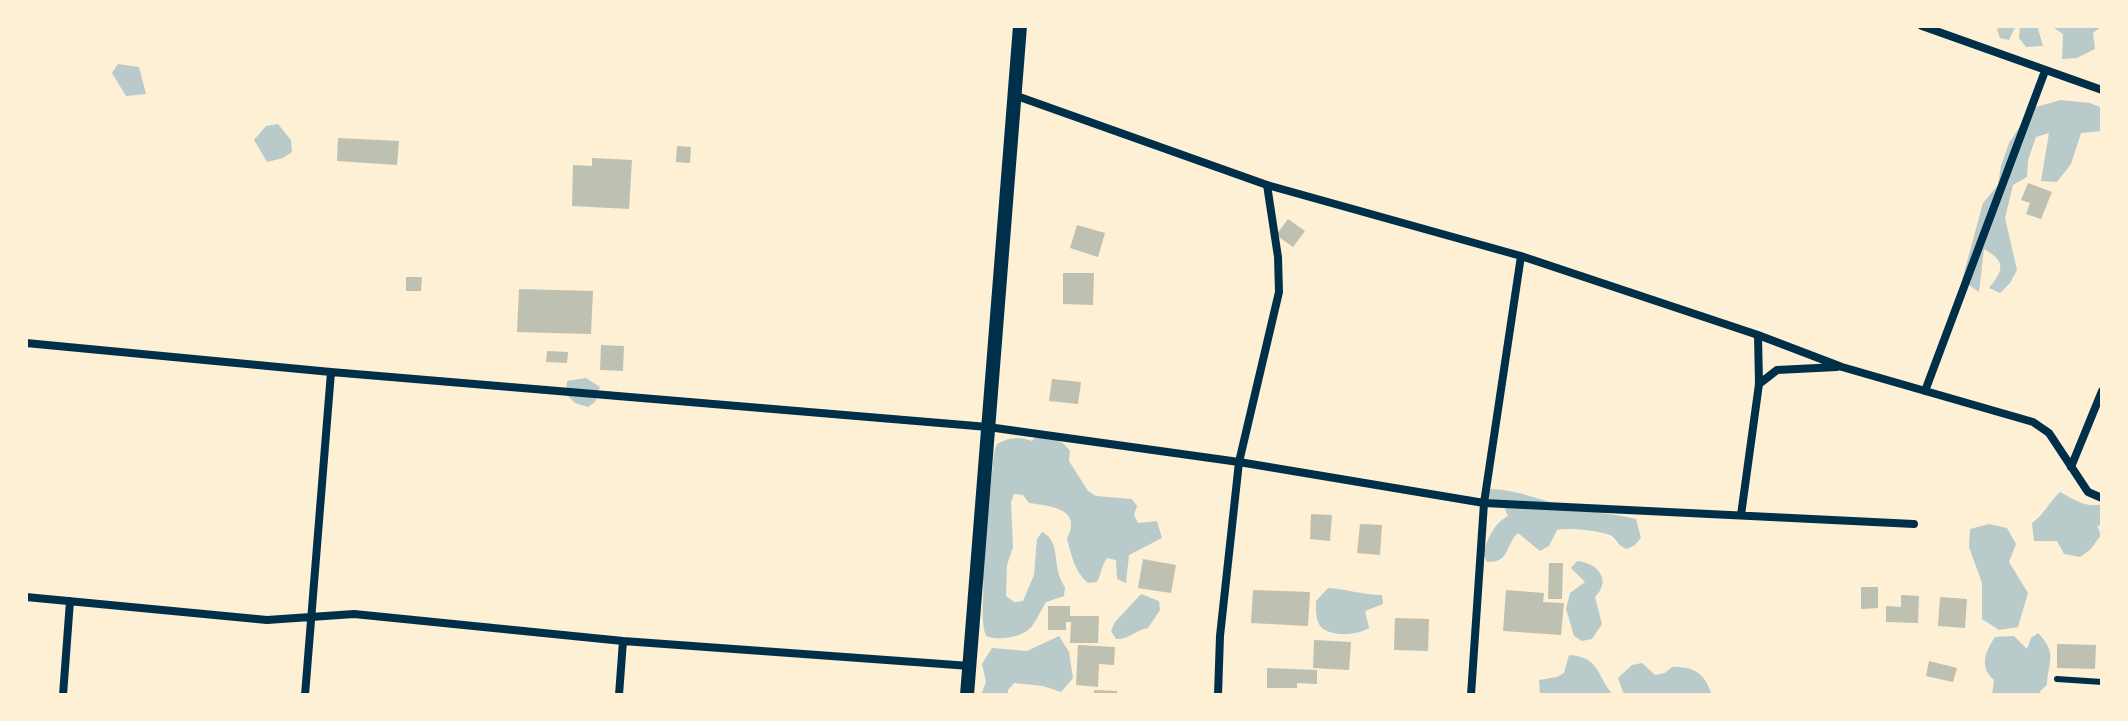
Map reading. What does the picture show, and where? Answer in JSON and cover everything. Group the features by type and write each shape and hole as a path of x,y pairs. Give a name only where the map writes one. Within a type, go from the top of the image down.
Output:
{"street":[{"path":"967,695 1020,26"},
{"path":"1927,27 2102,90"},
{"path":"1925,391 2045,71"},
{"path":"1013,94 1267,185 1521,256 1758,335 1842,367 2033,422 2049,433 2088,492 2102,498"},
{"path":"1218,695 1220,636 1239,462 1279,292 1278,257 1267,185"},
{"path":"1471,695 1484,503 1521,256"},
{"path":"1741,515 1759,384 1758,335"},
{"path":"26,343 988,427 1239,462 1484,503 1914,524"},
{"path":"1759,384 1777,370 1842,367"},
{"path":"305,695 331,372"},
{"path":"2071,467 2102,391"},
{"path":"26,597 267,620 354,614 623,641 970,666"},
{"path":"63,695 70,601"},
{"path":"619,695 623,641"}],"lane":[{"path":"2057,679 2102,682"}],"shaded area":[{"path":"1999,26 2043,26 2038,29 2043,46 2026,47 2019,38 2020,27 2014,29 2009,40 2000,38"},
{"path":"2051,26 2102,26 2093,33 2095,49 2077,58 2062,59 2063,34"},
{"path":"118,64 139,67 146,94 126,96 112,73"},
{"path":"2061,100 2090,103 2102,108 2102,131 2081,133 2071,164 2057,182 2041,181 2049,133 2036,137 2028,160 2027,177 2013,185 2005,218 2017,270 2000,293 1989,288 1998,276 2000,266 1996,258 1984,249 1979,292 1962,280 1983,203 1998,185 2009,143 2032,108"},
{"path":"278,124 291,140 292,152 267,162 254,140 266,126"},
{"path":"586,378 600,387 595,402 588,407 575,403 566,394 567,381"},
{"path":"1037,436 1056,440 1067,447 1070,451 1069,461 1088,491 1096,496 1132,499 1137,506 1134,515 1138,523 1157,521 1162,538 1129,555 1126,583 1117,579 1116,560 1107,558 1097,582 1088,583 1072,557 1067,539 1071,529 1068,515 1062,510 1029,503 1023,495 1014,494 1011,502 1013,547 1007,565 1006,596 1014,602 1023,601 1034,575 1037,539 1042,532 1052,542 1058,572 1065,587 1064,596 1046,602 1032,626 1023,633 1003,638 986,636 982,571 994,453 997,444 1006,440 1018,438 1032,441"},
{"path":"1491,489 1636,519 1641,538 1627,549 1608,534 1562,529 1557,530 1549,546 1540,551 1518,533 1500,560 1487,562 1483,553 1489,537 1508,516 1504,507 1485,507 1480,500 1482,491"},
{"path":"2060,492 2086,504 2102,504 2102,525 2097,526 2101,535 2090,550 2080,557 2064,554 2057,541 2034,541 2032,523"},
{"path":"1989,524 2007,528 2016,544 2009,562 2028,593 2018,627 1999,630 1982,619 1982,583 1969,547 1970,529"},
{"path":"1577,561 1591,565 1602,579 1600,591 1595,597 1602,624 1592,639 1582,641 1574,636 1566,609 1570,593 1585,582 1571,568"},
{"path":"1328,588 1382,595 1383,604 1365,611 1369,628 1346,634 1332,633 1322,628 1317,619 1316,601"},
{"path":"1141,594 1159,601 1160,610 1148,628 1116,639 1111,631 1115,622"},
{"path":"2038,633 2050,652 2047,685 2040,691 2041,695 1992,695 1994,680 1986,670 1985,659 1995,637 2014,636 2027,649 2031,638"},
{"path":"1059,636 1069,652 1073,678 1061,692 1043,686 1014,683 1008,695 981,695 986,682 982,664 992,648 1027,651"},
{"path":"1569,655 1592,663 1613,695 1540,695 1539,680 1564,673"},
{"path":"1642,663 1655,675 1665,673 1672,667 1693,670 1706,682 1712,695 1624,695 1618,678 1632,665"}],"building":[{"path":"338,138 399,141 397,165 337,161"},
{"path":"677,146 691,147 690,163 676,162"},
{"path":"592,158 632,160 629,209 572,206 573,165 592,166"},
{"path":"2028,183 2052,192 2041,219 2026,214 2030,203 2021,200"},
{"path":"1288,219 1305,231 1293,247 1276,235"},
{"path":"1077,225 1105,233 1098,257 1070,248"},
{"path":"1063,273 1094,273 1093,305 1063,304"},
{"path":"406,277 422,277 421,291 406,291"},
{"path":"519,289 593,291 591,334 517,332"},
{"path":"601,345 624,346 623,371 600,370"},
{"path":"547,351 568,352 567,363 546,362"},
{"path":"1052,379 1081,382 1078,404 1049,401"},
{"path":"1311,514 1332,515 1330,541 1310,539"},
{"path":"1360,524 1382,525 1380,555 1357,553"},
{"path":"1143,559 1176,565 1171,593 1138,588"},
{"path":"1549,563 1563,563 1562,599 1548,599"},
{"path":"1861,587 1878,587 1878,608 1861,609"},
{"path":"1253,590 1310,592 1308,626 1251,623"},
{"path":"1506,590 1544,593 1543,602 1564,603 1561,635 1503,631"},
{"path":"1901,595 1919,596 1918,623 1886,622 1886,606 1901,607"},
{"path":"1940,597 1967,599 1965,628 1938,626"},
{"path":"1048,606 1070,606 1070,616 1099,616 1098,643 1070,643 1071,622 1066,622 1066,630 1048,630"},
{"path":"1395,618 1429,619 1428,651 1394,650"},
{"path":"1314,640 1351,642 1349,670 1313,668"},
{"path":"2057,644 2096,645 2095,669 2057,668"},
{"path":"1078,645 1115,647 1114,665 1099,664 1098,687 1076,685"},
{"path":"1929,661 1957,668 1953,682 1926,676"},
{"path":"1267,668 1317,670 1317,684 1297,683 1297,688 1267,688"},
{"path":"1094,690 1117,691 1117,695 1094,695"}]}
